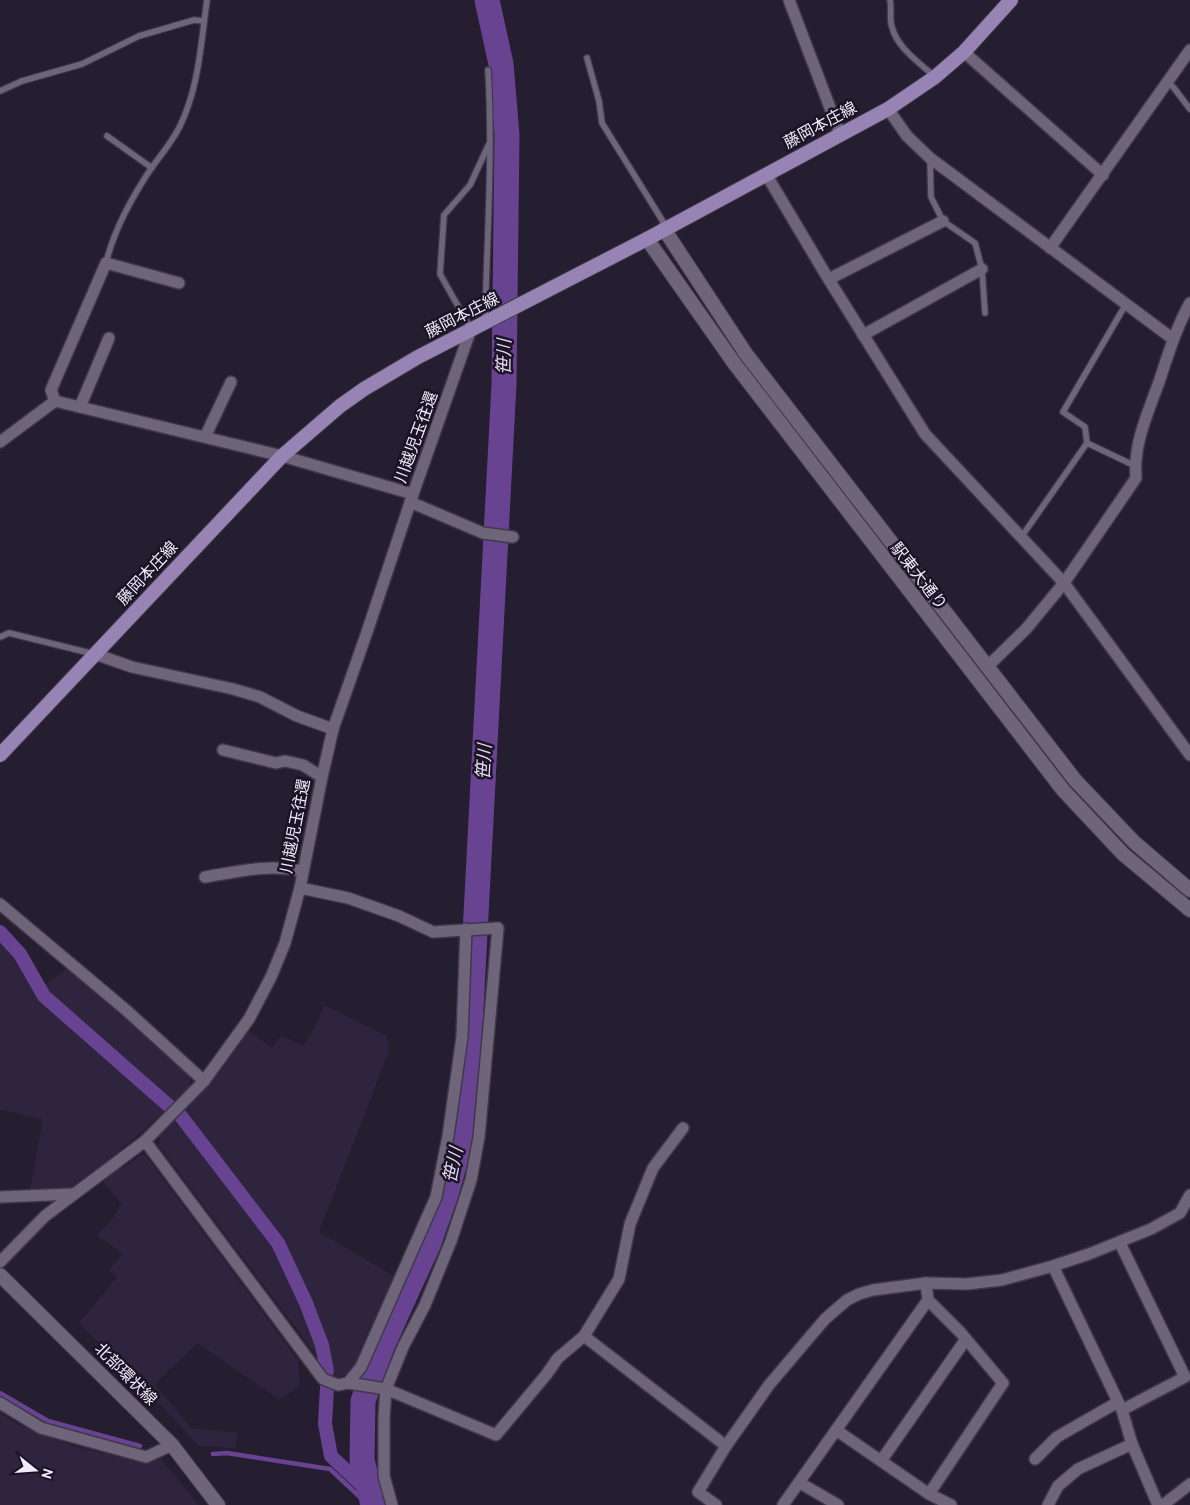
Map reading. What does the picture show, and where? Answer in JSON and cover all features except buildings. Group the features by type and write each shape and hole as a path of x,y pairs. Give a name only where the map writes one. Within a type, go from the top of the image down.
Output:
{"main road":[{"name":"藤岡本庄線","path":"0,755 282,456 315,426 364,389 418,357 665,229 888,109 935,77 964,52 1011,0"}],"street":[{"path":"789,0 840,134"},
{"path":"1050,248 1190,50"},
{"path":"964,52 1103,175"},
{"path":"888,109 907,136 930,158 1174,339"},
{"path":"766,174 925,434 1064,583 1190,755"},
{"path":"829,279 943,221"},
{"name":"駅東大通り","path":"665,229 746,354 1075,780 1134,842 1190,890"},
{"name":"駅東大通り","path":"646,239 734,363 1063,790 1123,854 1190,910"},
{"path":"55,401 51,390 106,263 179,282"},
{"path":"863,335 982,269"},
{"path":"988,667 1026,629 1064,583 1136,478 1135,464 1141,434 1180,321 1190,303"},
{"name":"川越児玉往還","path":"0,1262 45,1216 145,1141 204,1081 249,1019 271,977 285,943 300,888 333,729 411,498 471,330"},
{"path":"80,407 109,338"},
{"path":"204,437 231,382"},
{"path":"55,401 282,456 411,498 483,533 513,537"},
{"path":"0,442 55,401"},
{"path":"95,654 132,667 233,689 260,697 297,716 333,729"},
{"path":"223,750 276,763 285,761 303,765 322,777"},
{"path":"205,877 266,867 284,867 303,871"},
{"path":"300,888 348,898 399,916 433,932 498,928 479,1137 471,1180 451,1241 425,1305 403,1347 386,1389 384,1476 392,1505"},
{"path":"0,904 126,1010 204,1081"},
{"path":"353,1384 436,1197 448,1136 462,1037 466,929"},
{"path":"145,1141 324,1380 338,1385 353,1384 386,1389 496,1435 558,1358 584,1336 619,1279 630,1224 653,1168 683,1128"},
{"path":"0,1197 73,1194"},
{"path":"716,1505 698,1492 726,1446 769,1385 806,1343 813,1332 836,1308 859,1294 873,1290 926,1283 967,1284 1002,1280 1053,1266 1120,1243 1185,1216 1190,1195"},
{"path":"1035,1459 1057,1437 1120,1406 1186,1377 1120,1243"},
{"path":"1053,1266 1120,1406 1132,1444 1158,1505"},
{"name":"北部環状線","path":"0,1275 172,1445 218,1505"},
{"path":"926,1283 928,1300 1003,1383 929,1494"},
{"path":"783,1505 928,1300"},
{"path":"584,1336 726,1446"},
{"path":"881,1461 966,1340"},
{"path":"0,1403 41,1428 146,1457 172,1445"},
{"path":"836,1430 929,1494 951,1505"},
{"path":"1048,1505 1058,1486 1078,1469 1132,1444"},
{"path":"800,1483 838,1505"},
{"path":"1163,1505 1190,1484"}],"lane":[{"path":"106,263 124,214 152,168 173,140 186,112 194,87 207,0"},
{"path":"890,0 891,26 894,34 902,46 935,77"},
{"path":"0,91 22,81 82,64 139,36 194,20 204,21"},
{"path":"587,58 599,101 602,123 665,229"},
{"path":"487,322 490,142 488,70"},
{"path":"1168,82 1190,109"},
{"path":"107,136 152,168"},
{"path":"471,330 440,274 444,215 470,185 490,142"},
{"path":"930,158 931,197 943,221 976,244 982,269 985,313"},
{"path":"1022,536 1087,443 1085,427 1063,412 1126,304"},
{"path":"1087,443 1135,464"},
{"path":"0,637 9,633 95,654"}],"shaded area":[{"path":"0,937 17,955 44,1001 166,1110 109,1160 65,1192 30,1190 43,1119 0,1110"},
{"path":"68,968 190,1077 189,1088 172,1105 45,995 43,987"},
{"path":"324,1005 387,1036 389,1051 319,1232 394,1276 362,1354 345,1376 336,1378 329,1375 325,1348 310,1308 280,1244 181,1113 246,1029 272,1048 281,1035 303,1046 317,1023"},
{"path":"178,1118 276,1246 294,1283 319,1345 322,1358 320,1360 159,1146 160,1135"},
{"path":"141,1154 146,1156 298,1360 300,1385 280,1400 197,1343 155,1384 191,1428 238,1433 235,1448 199,1446 79,1323 117,1277 109,1270 123,1253 97,1236 114,1217 121,1204 102,1180 118,1166 122,1169"},
{"path":"0,1413 17,1424 73,1446 132,1460 149,1462 160,1458 199,1505 0,1505"}],"waterway":[{"name":"笹川","path":"373,1505 362,1460 363,1401 382,1346 428,1245 447,1191 458,1151 466,1104 504,384 507,135 501,64 487,0"},
{"path":"0,932 20,954 44,996 169,1106"},
{"path":"180,1115 278,1243 306,1303 322,1345 327,1371"},
{"path":"327,1387 325,1424 331,1456 369,1492"},
{"path":"0,1393 48,1421 140,1446"},
{"path":"213,1454 227,1453 330,1469 362,1499 371,1500"}]}
